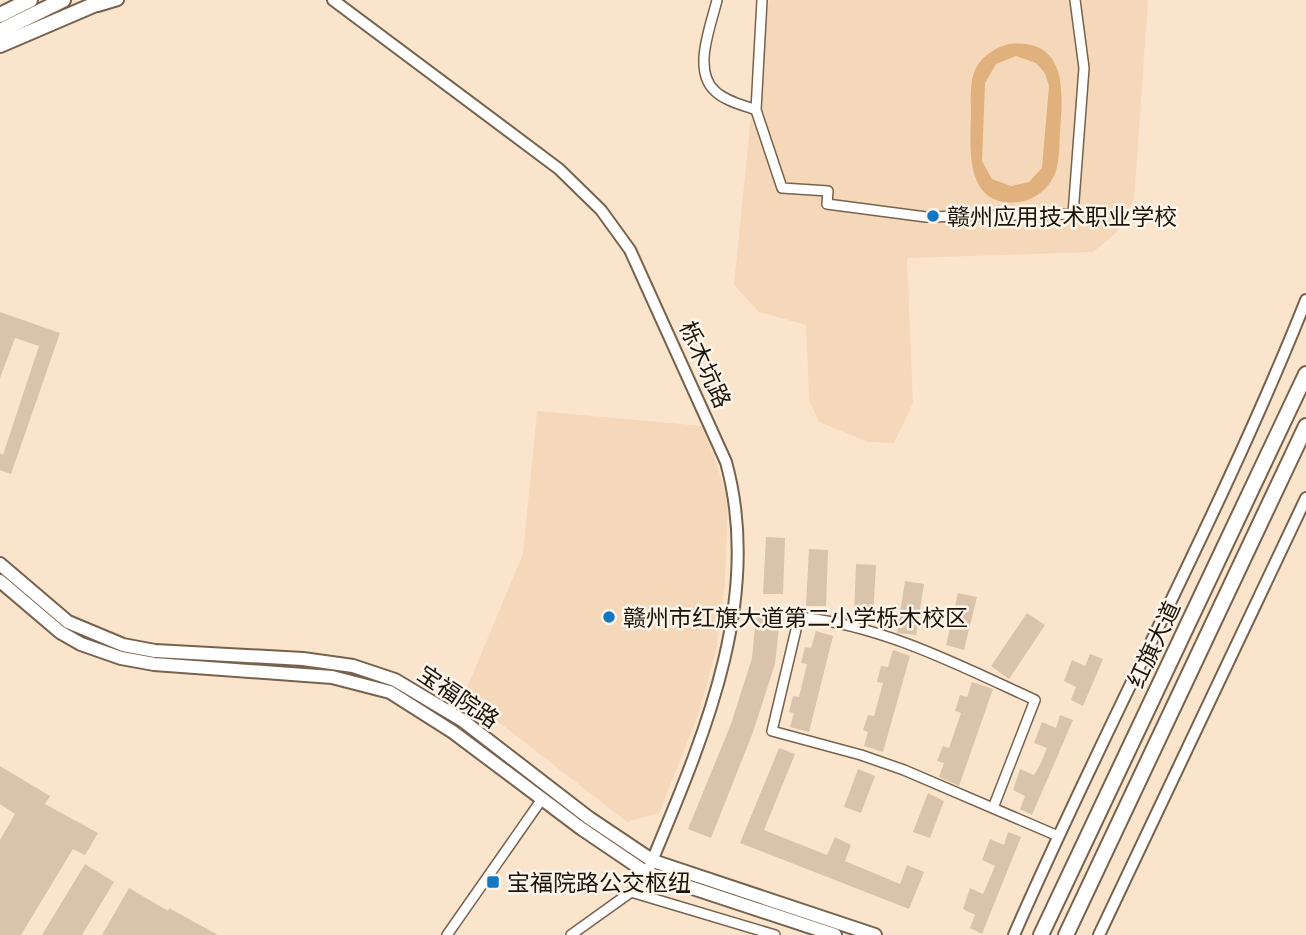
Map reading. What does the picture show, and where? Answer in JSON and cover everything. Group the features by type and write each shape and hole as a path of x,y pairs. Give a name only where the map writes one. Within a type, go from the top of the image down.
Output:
{"main road":[{"path":"0,15 30,0"},
{"path":"0,31 63,0"},
{"path":"0,45 105,0"},
{"name":"红旗大道","path":"1041,935 1306,373"},
{"name":"红旗大道","path":"1066,935 1306,426"},
{"name":"宝福院路","path":"0,564 68,622 123,645 155,651 303,659 353,666 395,680 462,720 550,788 653,861 875,935"},
{"name":"宝福院路","path":"0,582 60,632 111,655 154,664 322,676 368,684 390,692 453,732 542,799 648,873 835,935"}],"street":[{"path":"49,22 118,0"},
{"name":"栎木坑路","path":"333,0 559,169 601,210 630,250 726,462 736,499 738,537 736,589 725,661 708,717 648,873"},
{"path":"717,0 703,66 706,79 715,92 756,110"},
{"path":"762,0 756,110 782,188 828,191 827,204 926,217 1073,214 1084,68 1075,0"},
{"path":"1014,935 1058,836 1264,405 1306,300"},
{"path":"1098,935 1306,498"},
{"path":"993,808 1035,700 942,657 836,620 799,617 772,731 861,755 1058,836"},
{"path":"447,935 550,788"},
{"path":"571,935 631,891 775,935"}],"shaded area":[{"name":"赣州应用技术职业学校","path":"769,0 1148,0 1134,200 1117,232 1093,252 907,258 913,403 894,443 868,442 819,422 809,400 806,325 759,312 734,285 750,127"},
{"path":"1009,44 1028,44 1042,50 1052,59 1058,71 1062,100 1055,173 1043,191 1019,202 1001,201 989,196 980,186 974,174 970,145 974,73 986,56","holes":["1016,56 1036,63 1045,73 1049,86 1042,168 1029,182 1011,186 992,179 982,161 985,83 996,64"]},
{"name":"赣州市红旗大道第二小学栎木校区","path":"537,411 703,426 728,498 725,583 716,650 698,715 659,813 627,822 464,695 523,554"}],"building":[{"path":"0,312 60,333 11,474 0,470 0,453 3,455 39,346 15,338 0,378"},
{"path":"766,537 785,538 783,594 763,594"},
{"path":"809,549 828,550 826,606 806,606"},
{"path":"856,564 876,565 873,617 854,616"},
{"path":"905,581 924,584 916,635 897,633"},
{"path":"958,593 977,597 964,650 946,645"},
{"path":"1027,613 1045,625 1009,679 991,666"},
{"path":"756,616 780,618 775,664 753,732 711,838 688,829 731,724 752,658"},
{"path":"816,631 833,636 809,732 790,727 794,713 789,712 793,696 799,697 807,664 801,663 805,647 811,648"},
{"path":"893,650 910,656 883,752 864,746 868,732 863,730 868,715 874,716 883,683 877,682 881,666 888,667"},
{"path":"1090,654 1103,659 1083,706 1071,700 1076,687 1064,681 1072,660 1085,666"},
{"path":"972,682 993,689 959,786 939,777 944,763 937,761 943,746 949,748 961,713 955,711 960,695 967,697"},
{"path":"1060,715 1073,720 1032,815 1020,809 1025,796 1013,790 1020,769 1034,775 1041,763 1047,748 1034,743 1042,722 1056,728"},
{"path":"779,748 795,754 764,830 827,855 835,837 851,845 845,861 900,884 907,865 924,872 909,909 740,843"},
{"path":"0,766 50,796 45,804 98,833 85,855 73,849 21,935 0,935 0,840 15,814 0,804"},
{"path":"858,769 875,776 861,813 844,807"},
{"path":"928,793 944,801 930,838 913,832"},
{"path":"1008,832 1021,837 982,934 970,928 975,915 963,909 970,888 983,894 995,866 982,860 990,839 1004,845"},
{"path":"85,864 114,882 82,935 42,935"},
{"path":"129,888 168,911 169,908 218,935 102,935"}],"place":[{"name":"赣州应用技术职业学校","path":"933,216"},
{"name":"赣州市红旗大道第二小学栎木校区","path":"609,617"},
{"name":"宝福院路公交枢纽","path":"493,882"}]}
